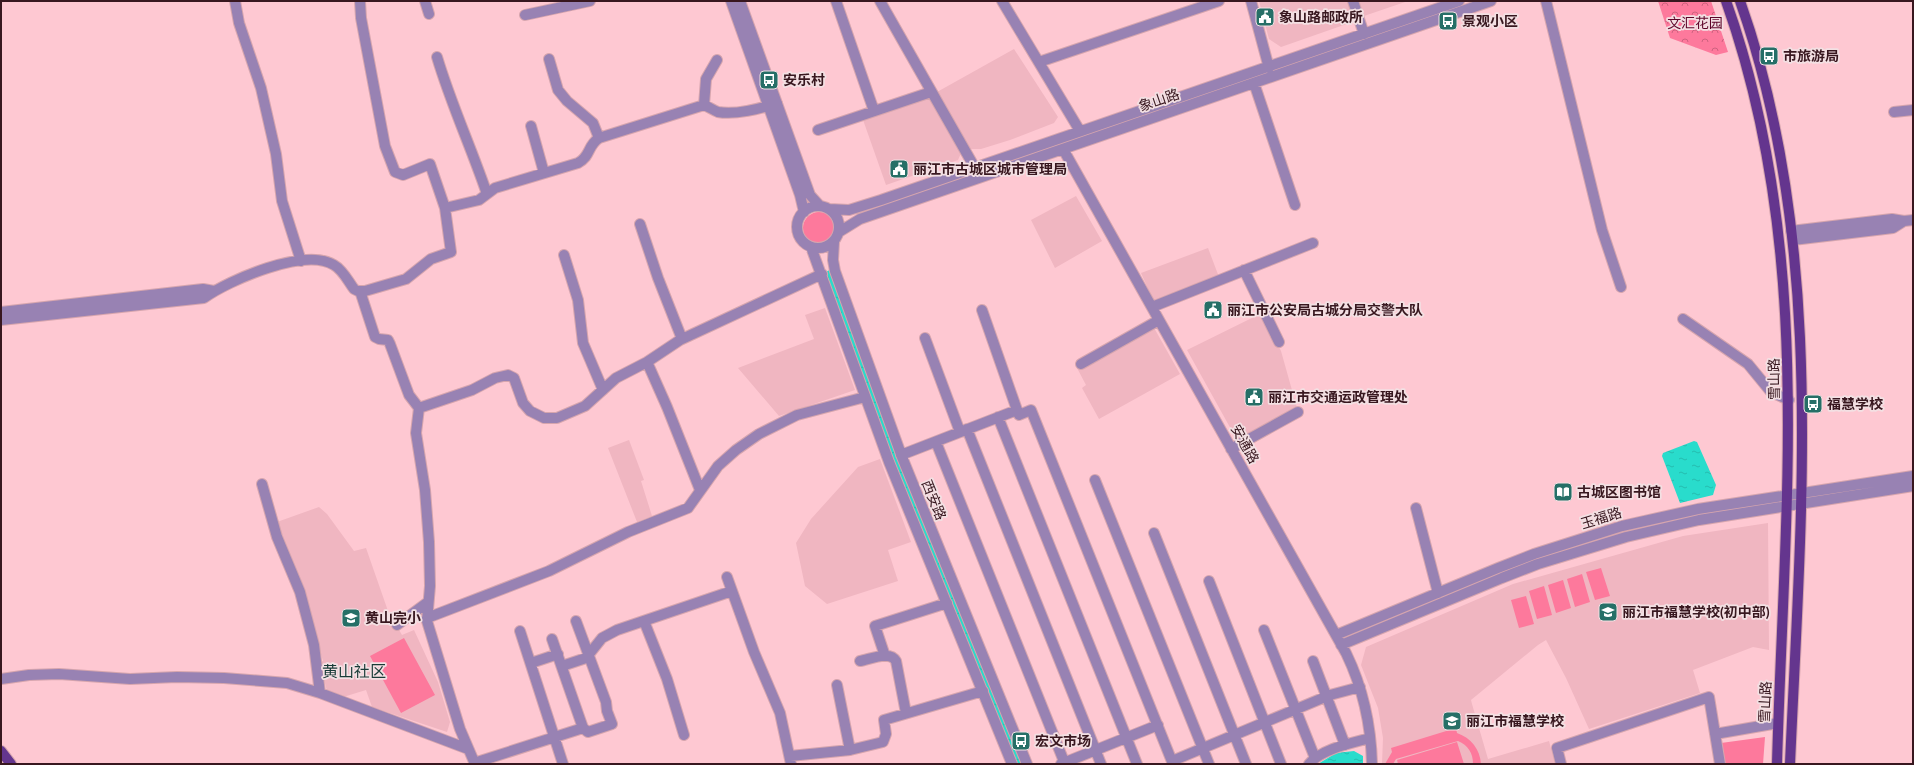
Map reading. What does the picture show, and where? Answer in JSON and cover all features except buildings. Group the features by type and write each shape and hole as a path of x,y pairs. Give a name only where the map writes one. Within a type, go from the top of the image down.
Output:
{"main road":[{"name":"雪山路","path":"1726,1 1739,38 1750,79 1770,178 1785,299 1789,400 1787,507 1777,764"},
{"name":"雪山路","path":"1740,1 1752,34 1781,161 1792,235 1798,298 1802,364 1800,505 1790,764"},
{"path":"1,751 11,764"}],"street":[{"path":"235,1 239,23 261,88 276,154 282,201 301,261"},
{"path":"1,320 204,298 214,291 253,272 278,265 301,261 318,261 334,265 354,289 360,291 406,279 431,259 451,252 445,208 430,164 403,175 395,172 391,163 384,138 362,25 360,1"},
{"path":"425,1 429,14"},
{"path":"525,15 590,1"},
{"path":"731,1 810,195 838,218 839,232 834,242 826,247 811,247 803,242 798,233 797,224 804,212 811,207 824,207"},
{"path":"740,1 773,104 804,212"},
{"path":"836,1 874,111"},
{"path":"880,1 975,168"},
{"path":"1002,1 1080,131"},
{"path":"1039,62 1219,1"},
{"path":"1251,1 1269,68"},
{"path":"1353,1 1364,34"},
{"name":"象山路","path":"824,207 842,210 854,209 1269,68 1459,1"},
{"name":"象山路","path":"839,232 860,219 1491,1"},
{"path":"1546,1 1602,230 1621,287"},
{"path":"437,57 448,95 466,140 471,147 487,194"},
{"path":"549,59 558,90 567,101 593,123 599,138"},
{"path":"704,105 706,79 717,60"},
{"path":"1254,82 1295,205"},
{"path":"818,130 931,92"},
{"path":"445,208 478,200 495,188 584,160 592,144 599,138 704,105 716,111 722,112 773,104"},
{"path":"1894,112 1913,110"},
{"path":"531,126 544,173"},
{"name":"安通路","path":"1063,148 1336,635 1360,687 1370,738 1372,764"},
{"path":"1792,235 1893,228 1909,221"},
{"path":"640,224 656,272 682,339"},
{"name":"西安路","path":"834,242 833,260 835,271 901,455 1027,764"},
{"path":"1152,307 1313,243"},
{"name":"西安路","path":"811,247 905,503 1012,764"},
{"path":"564,255 578,300 582,343 603,390"},
{"path":"1244,270 1279,342"},
{"path":"419,408 472,390 495,378 508,375 514,378 526,408 544,418 557,418 583,408 616,378 647,362 682,339 822,274"},
{"path":"1,312 203,289 214,291"},
{"path":"360,291 375,337 388,340 409,395 419,408 416,434 425,490 429,542 430,586 426,618 458,722 474,764 583,728"},
{"path":"982,310 1019,415 1031,410 1172,762 1326,696 1360,687"},
{"path":"1683,319 1748,364 1771,392 1789,400"},
{"path":"1081,364 1159,320"},
{"path":"925,338 1101,764"},
{"path":"647,362 667,407 700,490"},
{"path":"426,618 549,571 628,532 688,508 718,466 736,450 759,434 797,415 865,397"},
{"path":"901,455 1017,410"},
{"path":"1231,449 1298,412"},
{"path":"998,417 1137,764"},
{"path":"936,442 1063,764 1158,726"},
{"name":"玉福路","path":"1336,635 1534,554 1622,526 1698,509 1913,476"},
{"path":"1095,480 1209,764"},
{"path":"262,484 277,537 300,592 314,645 320,693"},
{"name":"玉福路","path":"1341,645 1538,564 1626,536 1700,520 1913,486"},
{"path":"1416,508 1438,593"},
{"path":"1154,533 1246,764"},
{"path":"727,577 754,652 780,713 790,760 850,750 882,742 886,736 884,720 983,691"},
{"path":"1209,580 1281,764"},
{"path":"562,666 586,658 602,638 617,630 732,591"},
{"path":"397,626 428,602"},
{"path":"885,656 876,626 947,603"},
{"path":"552,639 583,728 588,732 612,724 606,702 576,621"},
{"path":"644,621 667,679 684,735"},
{"path":"1264,630 1295,709 1312,761 1345,745 1370,738"},
{"path":"520,631 556,737 563,764"},
{"path":"531,663 558,654"},
{"path":"860,661 892,656 896,662 906,713"},
{"path":"1313,661 1345,745"},
{"path":"1,678 44,674 130,679 177,677 224,678 287,683 320,693 468,749"},
{"path":"837,685 850,750"},
{"path":"1561,764 1557,748 1709,698 1720,764"},
{"path":"1715,734 1778,724"}],"shaded area":[{"path":"1259,1 1354,1 1361,19 1281,47 1269,39"},
{"path":"1359,1 1408,1 1364,16"},
{"path":"1014,49 1058,117 1054,123 1010,140 981,149 970,149 937,92"},
{"path":"929,94 962,151 958,160 886,185 862,117"},
{"path":"1076,196 1102,241 1055,268 1031,220"},
{"path":"1208,248 1219,277 1154,302 1141,273"},
{"path":"825,308 855,390 779,416 738,368 814,339 805,315"},
{"path":"1262,313 1281,351 1297,408 1237,440 1187,350"},
{"path":"1153,326 1180,374 1099,419 1082,388 1086,385 1077,368"},
{"path":"629,440 644,480 641,481 652,516 637,522 608,448"},
{"path":"880,459 911,542 888,550 898,581 827,604 805,586 796,543 811,519 858,467"},
{"name":"黄山完小","path":"319,507 327,514 354,551 366,548 388,611 402,635 414,630 438,682 450,722 447,732 372,707 366,690 340,698 328,694 319,663 323,661 298,579 277,522"},
{"name":"丽江市福慧学校(初中部)","path":"1768,523 1769,650 1753,647 1693,670 1700,693 1589,729 1566,678 1546,640 1471,700 1488,759 1549,741 1555,764 1382,764 1383,738 1378,708 1361,665 1366,647 1513,584 1683,536"}],"green space":[{"name":"文汇花园","path":"1658,1 1711,1 1728,52 1716,55 1670,38"},
{"path":"819,212 825,213 832,219 835,228 834,234 828,241 819,244 813,243 806,237 803,228 804,222 810,215"},
{"path":"1601,568 1610,596 1595,600 1586,572"},
{"path":"1582,574 1590,602 1575,607 1567,579"},
{"path":"1563,580 1571,608 1556,613 1548,585"},
{"path":"1544,586 1552,615 1537,619 1529,591"},
{"path":"1526,596 1534,624 1519,628 1511,600"},
{"path":"404,638 435,695 401,713 370,656"},
{"path":"1456,728 1457,733 1467,738 1477,749 1481,764 1473,764 1472,756 1469,750 1465,745 1458,741 1396,759 1393,764 1385,764 1392,752 1391,748"},
{"path":"1765,737 1763,764 1724,764 1721,743"},
{"path":"1457,742 1464,764 1398,764 1397,760"}],"water":[{"path":"830,270 899,462 1022,764 1017,764 895,463 825,272"},
{"path":"1694,441 1697,442 1716,485 1713,495 1680,503 1662,456 1663,453"},
{"path":"1354,751 1363,756 1363,764 1318,764 1336,753"}],"place":[{"name":"象山路邮政所","path":"1265,17"},
{"name":"景观小区","path":"1448,21"},
{"name":"市旅游局","path":"1769,56"},
{"name":"安乐村","path":"769,80"},
{"name":"丽江市古城区城市管理局","path":"899,169"},
{"name":"丽江市公安局古城分局交警大队","path":"1213,310"},
{"name":"丽江市交通运政管理处","path":"1254,397"},
{"name":"福慧学校","path":"1813,404"},
{"name":"古城区图书馆","path":"1563,492"},
{"name":"丽江市福慧学校(初中部)","path":"1608,612"},
{"name":"黄山完小","path":"351,618"},
{"name":"丽江市福慧学校","path":"1452,721"},
{"name":"宏文市场","path":"1021,741"}],"district":[{"name":"黄山社区","path":"354,671"}]}
